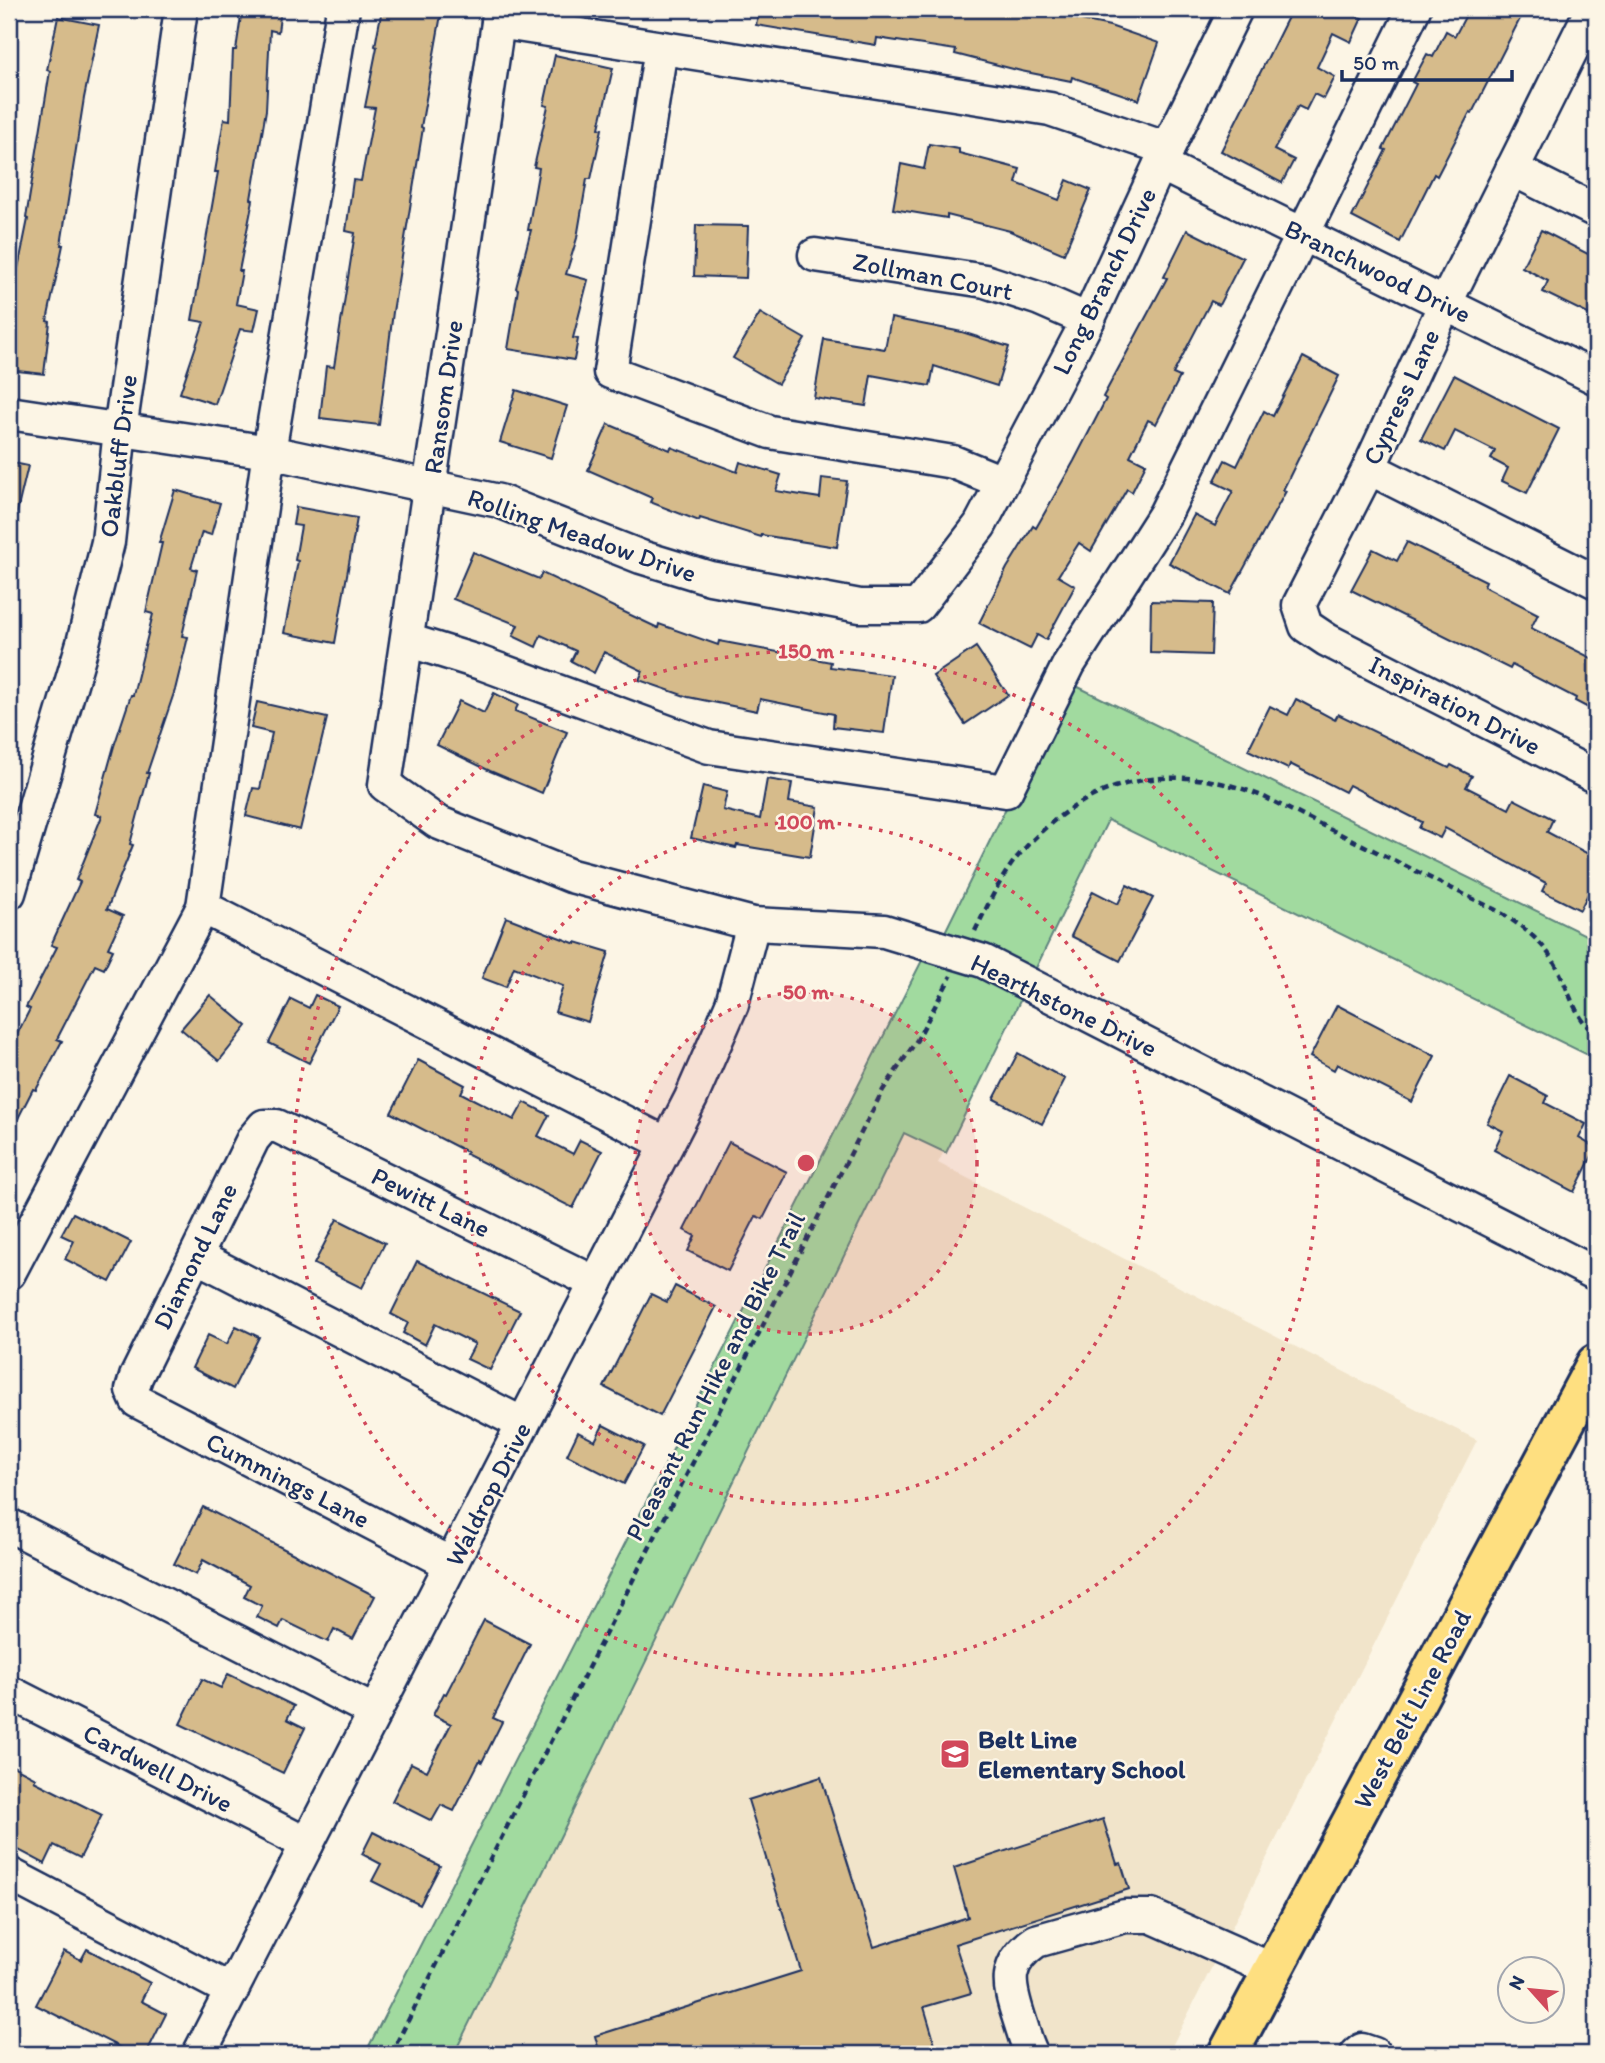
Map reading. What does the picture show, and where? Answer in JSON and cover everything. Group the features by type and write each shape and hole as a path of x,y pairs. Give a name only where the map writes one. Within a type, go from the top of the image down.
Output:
{"main road":[{"name":"West Belt Line Road","path":"1228,2054 1596,1364"}],"street":[{"name":"Oakbluff Drive","path":"9,893 83,643 108,542 120,430 181,9"},
{"path":"9,1273 203,906 269,452 343,9"},
{"path":"407,640 481,663 709,747 1006,791 1069,664 1165,514 1414,9"},
{"name":"Long Branch Drive","path":"962,547 979,525 1088,320 1228,11"},
{"name":"Cypress Lane","path":"1315,631 1306,626 1299,605 1369,468 1445,303 1593,11"},
{"name":"Branchwood Drive","path":"499,15 661,48 1050,109 1164,156 1303,234 1596,378"},
{"name":"Ransom Drive","path":"385,785 499,15"},
{"path":"661,48 610,372 770,432 953,462 1002,482"},
{"path":"1512,169 1596,211"},
{"name":"Zollman Court","path":"815,255 985,281 1040,299 1088,320"},
{"name":"Rolling Meadow Drive","path":"9,413 269,452 499,501 641,556 710,578 860,606 918,606 962,547"},
{"path":"1369,468 1596,582"},
{"name":"Inspiration Drive","path":"1315,631 1327,640 1596,777"},
{"name":"Hearthstone Drive","path":"385,785 437,822 571,876 753,924 884,931 983,961 1596,1274"},
{"path":"203,906 667,1144"},
{"name":"Waldrop Drive","path":"200,2054 691,1098 732,1004 753,924"},
{"name":"Diamond Lane","path":"132,1390 253,1139 264,1126"},
{"name":"Pewitt Lane","path":"264,1126 277,1126 596,1283"},
{"path":"195,1256 523,1424"},
{"name":"Cummings Lane","path":"132,1390 136,1401 452,1564"},
{"path":"9,1525 375,1712"},
{"name":"Cardwell Drive","path":"9,1692 307,1844"},
{"path":"9,1874 232,1991"},
{"path":"1032,2054 1011,1991 1010,1976 1019,1956 1036,1941 1125,1916 1152,1916 1273,1970"}],"path":[{"name":"Pleasant Run Hike and Bike Trail","path":"391,2054 883,1090 917,1040 1013,862 1061,813 1091,796 1121,785 1166,778 1190,778 1238,786 1494,909 1520,925 1557,966 1571,1002 1584,1025 1596,1035"}],"shaded area":[{"name":"Belt Line Elementary School","path":"951,991 1009,1025 938,1163 1477,1440 1168,2054 409,2054"}],"green space":[{"path":"1068,682 1596,940 1596,1059 1108,820 946,1153 904,1133 454,2054 365,2054 938,929 945,932"}],"building":[{"path":"242,9 281,9 278,32 270,30 266,110 236,304 259,309 254,331 240,329 215,404 180,393 204,322 192,320 218,172 215,172 224,119 230,120 233,50 236,50"},
{"path":"382,9 442,9 421,127 423,128 393,312 379,425 320,418 326,366 334,367 355,233 346,231 353,180 361,181 375,108 365,107"},
{"path":"759,9 1013,9 1032,14 1033,10 1110,26 1159,43 1139,100 1072,77 1071,81 1021,71 955,54 956,50 877,38 876,45 756,25"},
{"path":"1292,9 1342,9 1362,18 1351,42 1333,33 1317,67 1335,77 1324,99 1314,94 1306,110 1298,106 1274,150 1294,160 1282,183 1221,151"},
{"path":"1469,9 1525,9 1472,113 1470,112 1437,176 1434,174 1400,242 1352,217 1386,150 1383,149 1416,84 1412,82 1427,54 1433,57 1446,31 1455,36"},
{"path":"58,17 99,25 84,98 63,245 47,321 50,322 44,374 9,370 9,325 28,219 26,218 50,71 47,70"},
{"path":"555,55 613,68 591,179 587,179 577,238 566,274 588,280 573,338 578,339 574,360 508,349 518,289 516,288 531,230 528,230 539,168 534,167 548,106 544,105"},
{"path":"929,144 959,149 959,153 1020,169 1016,183 1059,200 1067,180 1091,190 1064,254 1010,231 947,215 947,218 893,209 901,164 924,169"},
{"path":"696,225 748,226 746,278 694,276"},
{"path":"1187,230 1243,258 1219,305 1211,301 1173,374 1180,377 1156,424 1148,420 1130,456 1146,464 1132,492 1127,489 1091,551 1079,543 1058,576 1075,586 1046,640 1037,635 1030,649 979,623 1007,568 1033,526 1036,528 1074,461 1106,399 1103,397 1167,278 1164,277"},
{"path":"1541,230 1596,258 1596,318 1543,292 1548,281 1522,267"},
{"path":"760,313 805,339 778,384 733,358"},
{"path":"891,318 962,332 1009,347 997,386 934,366 930,386 871,375 866,406 814,398 824,339 885,349"},
{"path":"1303,357 1339,376 1283,490 1286,491 1230,594 1169,563 1194,515 1215,526 1233,491 1214,482 1225,460 1237,466 1264,411 1273,416"},
{"path":"1454,375 1559,429 1527,493 1502,481 1508,468 1491,459 1495,451 1455,431 1445,451 1421,439"},
{"path":"516,390 567,406 551,458 500,442"},
{"path":"608,424 670,450 671,447 737,472 740,462 781,475 776,491 820,498 822,478 847,481 837,547 761,537 700,518 699,521 650,502 652,498 588,470"},
{"path":"9,462 28,466 16,516 9,515"},
{"path":"175,490 220,503 211,535 202,532 191,568 197,570 182,636 188,637 175,690 147,773 130,844 133,845 107,909 123,916 108,948 113,950 104,969 95,965 57,1039 62,1041 9,1136 9,1050 30,1009 26,1007 57,947 51,945 80,882 76,880 102,816 95,814 114,746 133,695 153,614 146,612 162,543 159,543"},
{"path":"296,507 357,518 335,643 284,633 298,561 295,560 301,526 293,525"},
{"path":"1407,542 1486,581 1484,586 1538,614 1531,628 1595,660 1596,658 1596,712 1575,701 1576,698 1512,665 1510,669 1351,590 1373,549 1397,561"},
{"path":"473,552 539,579 542,573 658,628 659,624 718,645 719,641 831,662 830,667 892,675 884,733 833,727 834,714 760,699 757,711 688,697 639,680 643,671 604,652 594,673 571,661 576,651 541,635 536,647 513,636 518,625 453,599"},
{"path":"1151,601 1213,603 1211,655 1150,653"},
{"path":"976,647 1008,695 965,724 933,676"},
{"path":"494,693 518,705 515,711 567,732 542,793 437,745 459,701 484,713"},
{"path":"1296,699 1335,720 1338,714 1449,768 1451,765 1472,776 1466,787 1509,809 1514,799 1553,819 1547,832 1596,858 1596,878 1580,910 1542,891 1546,883 1445,828 1440,838 1419,828 1422,822 1349,785 1345,792 1290,764 1288,769 1248,750 1270,706 1288,715"},
{"path":"257,702 327,718 300,830 246,816 253,788 260,789 272,733 251,728"},
{"path":"767,779 792,783 789,802 818,807 810,857 737,845 736,848 691,838 703,786 727,792 723,810 760,819"},
{"path":"1127,885 1153,898 1120,961 1071,936 1093,891 1118,904"},
{"path":"506,917 576,944 609,952 588,1022 555,1012 563,986 514,967 506,987 482,978"},
{"path":"210,995 247,1026 219,1061 181,1029"},
{"path":"315,995 338,1006 309,1063 269,1043 291,999 309,1008"},
{"path":"1337,1005 1435,1056 1412,1102 1337,1064 1334,1070 1310,1057"},
{"path":"1018,1053 1065,1079 1042,1124 994,1099"},
{"path":"418,1060 465,1085 461,1093 514,1120 524,1102 549,1115 538,1136 573,1154 580,1140 602,1151 573,1208 391,1113"},
{"path":"1510,1076 1548,1096 1545,1103 1586,1124 1579,1138 1596,1148 1574,1192 1494,1150 1503,1131 1487,1123"},
{"path":"729,1142 787,1172 763,1219 756,1216 728,1271 688,1251 695,1236 684,1230"},
{"path":"73,1213 131,1242 110,1282 65,1259 74,1241 61,1235"},
{"path":"337,1219 385,1243 362,1288 314,1264"},
{"path":"417,1261 520,1311 490,1370 467,1359 475,1344 435,1324 425,1345 403,1333 408,1323 391,1314"},
{"path":"675,1286 716,1307 660,1416 604,1387 651,1294 667,1302"},
{"path":"236,1326 259,1337 233,1389 192,1368 208,1335 227,1344"},
{"path":"603,1425 644,1446 624,1484 567,1455 578,1432 595,1441"},
{"path":"203,1507 375,1596 353,1639 334,1629 328,1642 283,1620 279,1628 257,1617 262,1606 244,1597 250,1585 203,1560 196,1575 174,1564"},
{"path":"484,1620 530,1644 493,1718 502,1722 482,1762 480,1760 454,1811 441,1805 432,1821 392,1801 411,1763 427,1771 451,1724 433,1715"},
{"path":"228,1674 294,1706 287,1719 305,1728 283,1773 180,1724 202,1679 221,1688"},
{"path":"9,1764 36,1778 34,1781 102,1815 80,1858 54,1845 45,1864 9,1845"},
{"path":"821,1777 874,1947 968,1917 954,1868 1103,1819 1117,1864 1121,1863 1129,1889 955,1944 971,1993 924,2007 938,2054 600,2054 595,2036 801,1971 748,1800"},
{"path":"373,1832 440,1866 420,1905 372,1881 381,1864 362,1854"},
{"path":"87,1949 150,1983 141,2001 166,2014 146,2054 133,2054 36,2005 64,1951 81,1960"}],"place":[{"name":"Belt Line Elementary School","path":"955,1754"}]}
